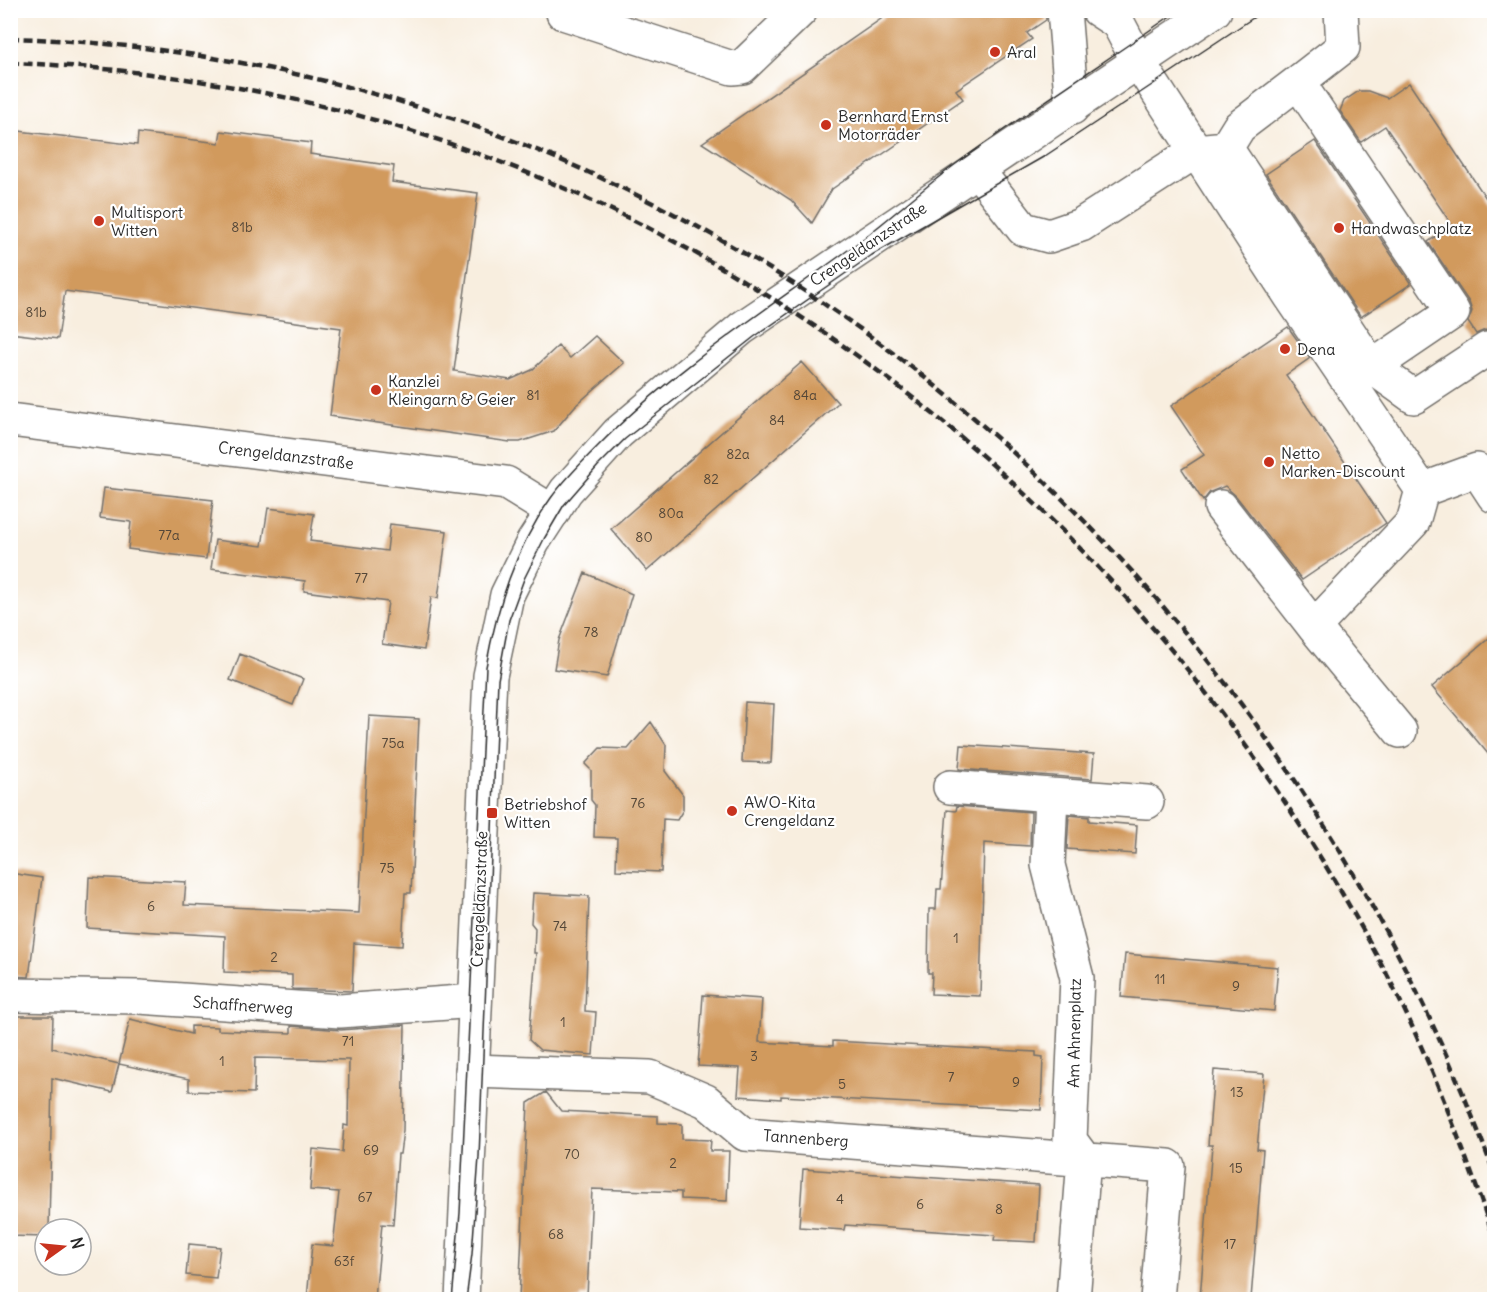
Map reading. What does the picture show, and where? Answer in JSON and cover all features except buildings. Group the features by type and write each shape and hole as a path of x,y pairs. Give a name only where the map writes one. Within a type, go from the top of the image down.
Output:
{"street":[{"path":"563,13 732,68 742,67 801,10"},
{"path":"1064,10 1072,108"},
{"path":"1098,10 1118,23 1139,63 1211,149 1372,367 1414,397 1486,349"},
{"name":"Crengeldanzstraße","path":"462,1299 490,676 507,595 533,542 567,491 618,433 713,351 758,317 1215,10"},
{"path":"978,171 1023,229 1049,236 1081,225 1211,149 1343,47 1341,10"},
{"path":"1298,82 1453,312 1372,367"},
{"path":"1211,149 1422,490 1413,522 1314,627"},
{"name":"Crengeldanzstraße","path":"10,420 506,483 553,512"},
{"path":"1422,490 1477,470 1494,496"},
{"path":"1221,507 1314,627 1400,731"},
{"path":"950,787 1147,802"},
{"name":"Am Ahnenplatz","path":"1051,795 1048,865 1077,978 1070,1140 1084,1160"},
{"name":"Schaffnerweg","path":"10,995 139,997 340,1011 475,1001"},
{"name":"Tannenberg","path":"472,1071 650,1077 706,1101 745,1134 1168,1166 1157,1299"},
{"path":"1073,1299 1084,1160"}],"tram line":[{"path":"452,1300 460,1213 486,667 509,579 538,517 561,485 591,453 626,419 687,367 862,239 960,161 1179,10"},
{"path":"466,1300 472,1254 479,1157 498,680 509,620 524,579 564,505 625,439 754,337 872,255 1045,156 1265,10"}],"railway":[{"path":"10,38 262,67 500,135 721,240 924,377 1105,542 1262,732 1392,944 1494,1173"},
{"path":"10,63 229,86 437,139 634,221 817,328 985,458 1137,610 1270,780 1383,967 1444,1100 1494,1238"}],"place":[{"name":"Aral","path":"995,52"},
{"name":"Bernhard Ernst Motorräder","path":"826,125"},
{"name":"Multisport Witten","path":"99,221"},
{"name":"Handwaschplatz","path":"1339,228"},
{"name":"Dena","path":"1285,349"},
{"name":"Kanzlei Kleingarn & Geier","path":"376,390"},
{"name":"Netto Marken-Discount","path":"1269,462"},
{"name":"AWO-Kita Crengeldanz","path":"732,811"},
{"name":"Betriebshof Witten","path":"492,813"}]}
